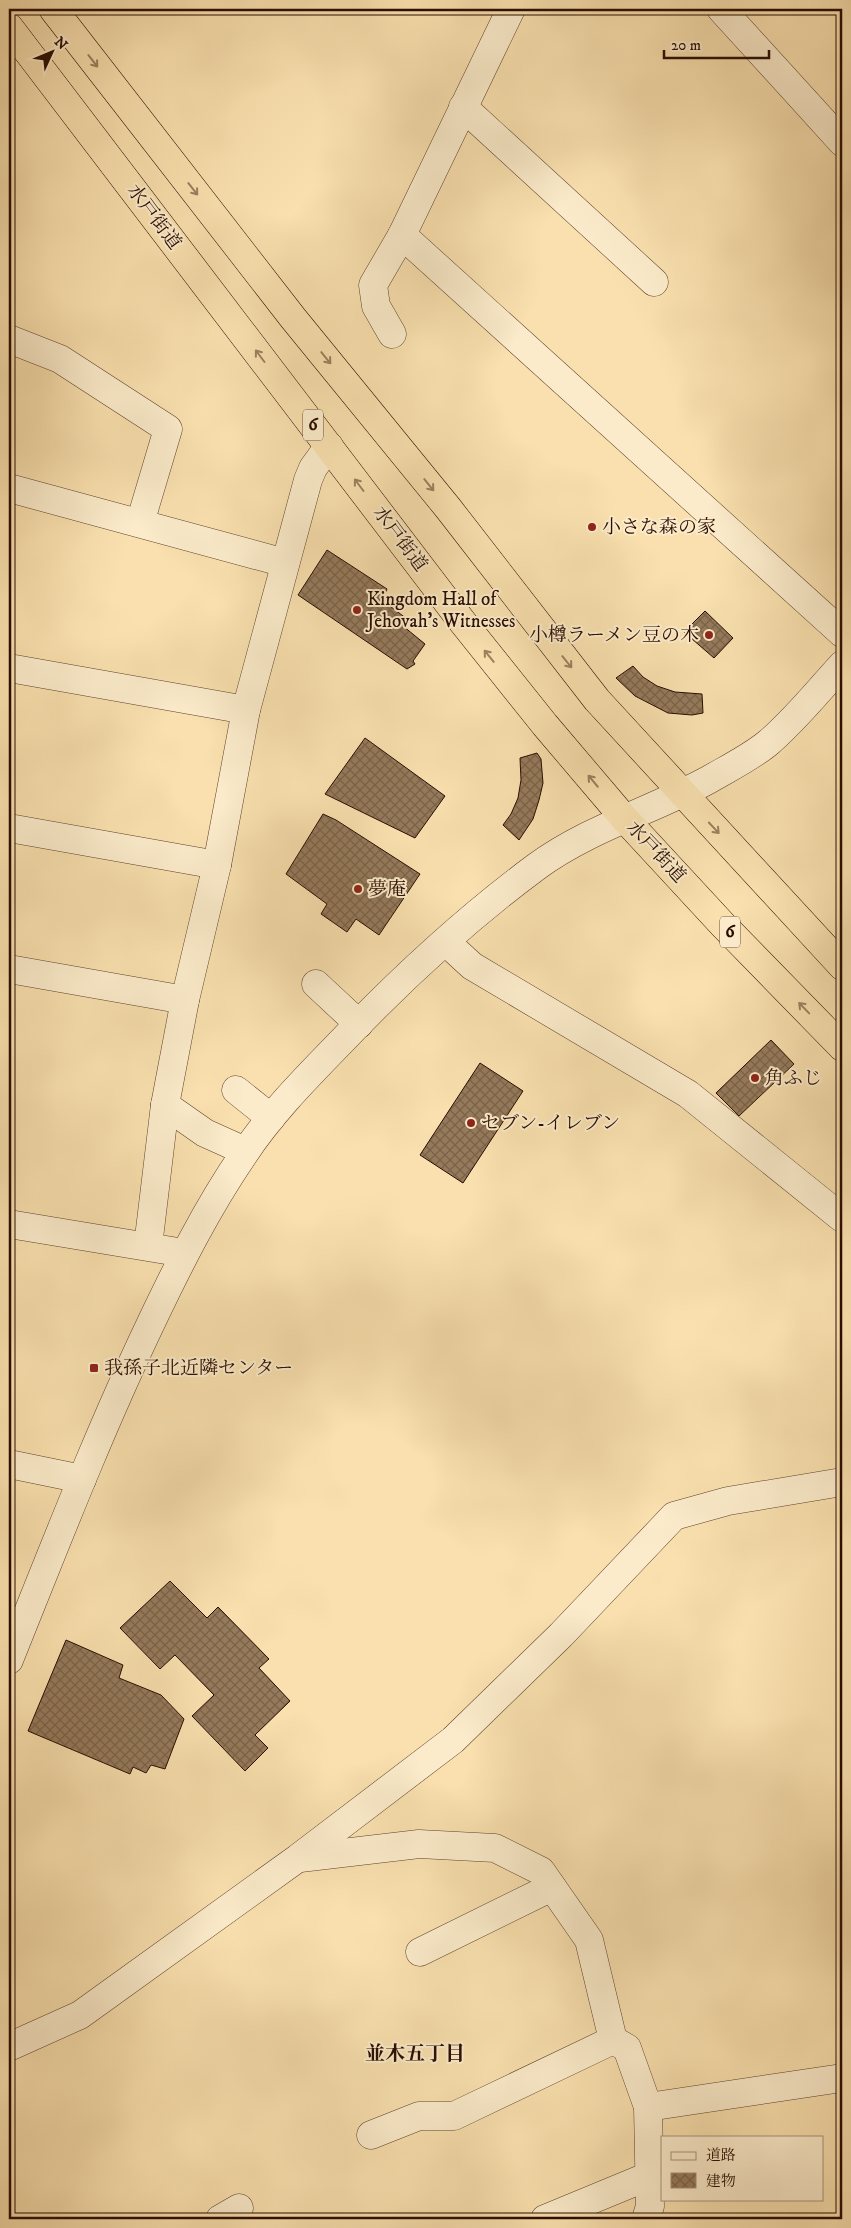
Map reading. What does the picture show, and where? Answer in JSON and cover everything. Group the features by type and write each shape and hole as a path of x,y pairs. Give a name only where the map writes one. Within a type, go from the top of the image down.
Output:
{"highway":[{"path":"53,9 294,318 441,500 579,677 681,792 842,966"},
{"name":"水戸街道","path":"9,27 461,620 545,725 624,818 723,925 842,1046"}],"street":[{"path":"392,334 376,306 373,284 402,235 511,9"},
{"path":"720,9 842,142"},
{"path":"463,107 654,282"},
{"path":"402,235 842,633"},
{"path":"9,339 60,359 168,429 140,523"},
{"path":"148,1246 165,1105 185,1000 217,865 246,710 308,480 313,468 329,446"},
{"path":"9,488 285,563"},
{"path":"9,1660 127,1372 184,1253 214,1199 245,1151 271,1118 359,1024 446,942 538,865 624,818 708,780 767,743 842,665"},
{"path":"9,668 246,710"},
{"path":"9,828 217,865"},
{"path":"446,942 472,966 688,1094 842,1218"},
{"path":"9,969 185,1000"},
{"path":"316,984 359,1024"},
{"path":"236,1090 271,1118"},
{"path":"165,1105 205,1134 245,1151"},
{"path":"9,1224 184,1253"},
{"path":"9,1464 82,1479"},
{"path":"9,2045 11,2046 80,2015 298,1858 453,1740 561,1635 674,1516 728,1501 842,1482"},
{"path":"298,1858 419,1844 495,1848 541,1871 589,1940 613,2040 627,2048 648,2107 650,2206 646,2219"},
{"path":"420,1952 552,1887"},
{"path":"371,2135 419,2116 454,2116 613,2040"},
{"path":"648,2107 842,2078"},
{"path":"545,2219 649,2176"}],"building":[{"name":"Kingdom Hall of Jehovah's Witnesses","path":"327,550 387,589 382,600 407,619 403,626 425,644 413,661 415,664 407,669 298,595"},
{"name":"小樽ラーメン豆の木","path":"705,611 733,638 714,658 684,632"},
{"path":"633,666 643,677 657,686 675,692 702,694 703,713 692,715 668,713 635,696 616,678"},
{"path":"365,738 445,796 415,838 325,794"},
{"path":"537,753 541,759 543,783 533,819 519,840 503,825 511,814 518,798 521,780 520,758"},
{"name":"夢庵","path":"323,814 336,820 420,874 379,935 356,919 347,932 321,914 327,904 286,874"},
{"name":"角ふじ","path":"771,1040 794,1064 739,1116 716,1093"},
{"name":"セブン-イレブン","path":"480,1063 523,1091 463,1183 420,1155"},
{"path":"170,1581 207,1618 218,1607 269,1659 259,1668 290,1701 255,1735 268,1748 245,1771 192,1716 214,1695 175,1655 160,1669 120,1628"},
{"path":"66,1640 123,1665 119,1678 161,1695 184,1719 165,1769 151,1765 146,1773 133,1767 130,1774 28,1731"}],"place":[{"name":"小さな森の家","path":"592,527"},
{"name":"Kingdom Hall of Jehovah's Witnesses","path":"357,610"},
{"name":"小樽ラーメン豆の木","path":"709,635"},
{"name":"夢庵","path":"358,889"},
{"name":"角ふじ","path":"755,1078"},
{"name":"セブン-イレブン","path":"471,1123"},
{"name":"我孫子北近隣センター","path":"94,1368"}],"district":[{"name":"並木五丁目","path":"415,2054"}]}
